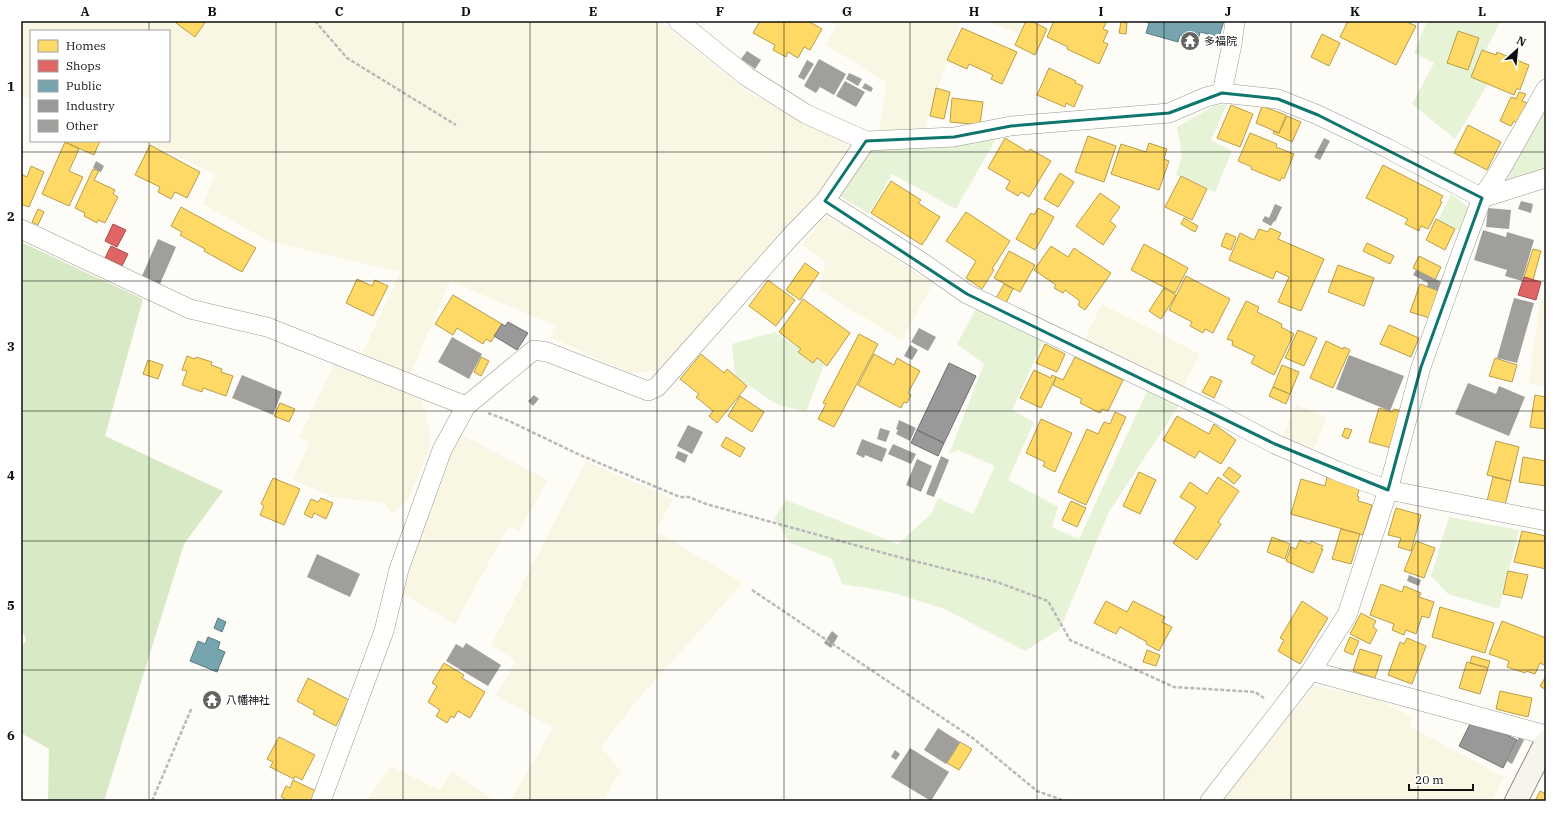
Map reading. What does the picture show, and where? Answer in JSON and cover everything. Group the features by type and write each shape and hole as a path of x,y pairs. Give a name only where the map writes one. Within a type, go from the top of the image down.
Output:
{"street":[{"path":"678,21 746,76 806,114 866,141 954,136 1011,126 1169,113 1206,97 1222,93 1278,99 1312,112 1387,148 1482,198 1546,178"},
{"path":"1222,93 1235,21"},
{"path":"1210,801 1311,671 1347,615 1388,490 1421,367 1482,198 1502,167 1546,89"},
{"path":"321,801 384,632 399,569 442,450 466,406 534,350 547,352 648,391 657,387 793,234 825,201 866,141"},
{"path":"825,201 920,261 967,294 1216,413 1274,444 1337,471 1388,490 1546,521"},
{"path":"21,229 190,309 267,327 466,406"},
{"path":"1311,671 1546,735"},
{"path":"1516,801 1546,742"}],"path":[{"path":"315,21 347,58 456,125"},
{"path":"466,406 509,421 580,455 680,497 689,497 706,504 891,555 997,582 1048,601 1070,640 1174,687 1255,692 1282,708"},
{"path":"752,590 974,739 1037,791 1065,801"},
{"path":"152,801 192,706"}],"highlighted area":[{"path":"1222,93 1278,99 1318,115 1482,198 1421,367 1388,490 1275,444 967,294 825,201 866,141 954,137 1011,126 1169,113"}],"shaded area":[{"path":"21,21 660,21 749,93 833,131 854,152 667,370 629,373 550,337 555,326 450,281 409,378 361,356 400,272 268,241 203,204 215,174 151,145 152,142 170,142 170,30 30,30 30,99 21,96 21,77 25,71 21,68"},
{"path":"830,21 960,21 923,134 879,133 886,82 826,45 836,25"},
{"path":"985,21 1050,21 1035,39"},
{"path":"827,214 933,283 902,341 818,289 826,263 802,245"},
{"path":"1540,298 1546,300 1546,387 1529,383"},
{"path":"1102,304 1200,354 1182,389 1084,340"},
{"path":"337,358 422,400 430,430 430,448 408,500 392,514 383,503 332,497 293,479 310,442 299,437"},
{"path":"1296,404 1327,418 1312,454 1281,440"},
{"path":"457,432 548,480 519,531 509,526 455,624 395,590"},
{"path":"586,461 673,499 656,531 743,583 639,698 601,747 621,771 603,801 510,801 553,728 496,695 516,661 491,645"},
{"path":"1314,686 1375,698 1413,717 1409,726 1504,777 1492,801 1221,801"},
{"path":"391,766 439,790 452,771 495,801 366,801"}],"green space":[{"path":"1427,21 1501,21 1475,70 1488,84 1455,139 1412,104 1434,63 1414,53"},
{"path":"1546,101 1546,173 1497,187"},
{"path":"1227,104 1211,140 1232,151 1215,192 1176,175 1182,155 1177,127 1214,106"},
{"path":"997,137 956,209 892,174 869,214 840,196 875,145"},
{"path":"1451,194 1469,208 1461,232 1438,220"},
{"path":"21,242 143,299 105,436 223,491 184,544 104,801 48,801 49,749 21,733 21,649 26,640 21,627"},
{"path":"977,307 1045,337 1012,410 1034,422 1008,480 1058,507 1052,527 1079,539 1149,387 1181,402 1109,512 1060,629 1025,651 944,609 891,592 842,584 832,559 790,543 774,518 786,500 898,544 931,514 938,498 973,514 995,466 958,450 949,454 984,364 957,344"},
{"path":"775,332 824,365 806,412 776,404 735,376 732,344"},
{"path":"1449,517 1519,530 1499,609 1448,594 1431,576"}],"building: Homes":[{"path":"178,21 206,21 195,37 176,23"},
{"path":"760,21 808,21 822,29 810,50 804,47 798,58 788,52 786,57 773,50 775,45 753,33"},
{"path":"1026,21 1031,21 1047,29 1035,55 1015,45"},
{"path":"1054,21 1102,21 1106,23 1103,29 1108,31 1103,42 1108,44 1099,64 1067,49 1068,47 1047,37"},
{"path":"1348,21 1405,21 1416,26 1396,65 1340,37"},
{"path":"1121,22 1127,23 1126,34 1119,33"},
{"path":"962,28 1017,52 1002,84 991,79 993,75 969,64 967,69 947,60"},
{"path":"1458,31 1479,38 1468,70 1447,63"},
{"path":"1322,34 1340,43 1329,66 1311,57"},
{"path":"1482,50 1496,55 1497,52 1529,65 1520,90 1517,88 1514,95 1471,77"},
{"path":"1049,68 1083,86 1074,107 1066,103 1065,107 1037,95"},
{"path":"936,88 950,92 944,119 930,116"},
{"path":"1519,92 1526,94 1522,101 1527,103 1517,123 1514,121 1511,126 1500,121 1511,97 1516,99"},
{"path":"952,98 983,102 980,125 950,122"},
{"path":"1231,105 1253,114 1240,147 1217,138"},
{"path":"1262,106 1286,115 1279,133 1256,123"},
{"path":"1287,116 1301,122 1292,142 1273,133 1274,131 1279,133"},
{"path":"1468,125 1501,142 1487,170 1454,153"},
{"path":"1250,133 1277,144 1276,147 1294,154 1284,179 1282,177 1280,181 1251,169 1252,167 1238,161"},
{"path":"1088,136 1116,146 1104,182 1075,172"},
{"path":"1005,138 1028,152 1030,149 1051,161 1029,197 1021,192 1018,196 1006,189 1010,181 988,168"},
{"path":"65,142 100,142 94,155"},
{"path":"65,142 79,149 69,171 83,177 69,206 42,194"},
{"path":"1149,143 1167,149 1164,159 1169,161 1159,190 1111,174 1121,144 1146,152"},
{"path":"150,145 200,172 187,198 175,192 171,199 158,192 160,187 135,175"},
{"path":"1383,165 1443,196 1440,201 1442,202 1428,229 1421,226 1419,231 1405,224 1408,219 1366,198"},
{"path":"31,166 44,172 29,207 21,204 21,174 27,177"},
{"path":"93,169 99,171 94,180 115,190 113,194 118,197 105,223 98,220 97,223 84,216 85,213 75,208"},
{"path":"1060,173 1074,182 1058,207 1044,199"},
{"path":"1181,176 1207,189 1192,220 1165,207"},
{"path":"891,181 921,200 918,203 940,217 922,245 871,213"},
{"path":"1100,193 1120,207 1110,221 1116,226 1103,245 1076,226"},
{"path":"181,207 256,248 242,272 204,251 205,249 180,235 182,232 171,226"},
{"path":"1038,208 1054,217 1035,250 1016,239 1031,213 1034,215"},
{"path":"38,209 44,212 38,225 32,222"},
{"path":"966,212 1010,241 992,269 994,270 982,289 966,278 976,261 946,241"},
{"path":"1184,218 1198,226 1195,232 1181,224"},
{"path":"1436,219 1455,229 1445,250 1426,240"},
{"path":"1270,228 1281,233 1278,239 1324,259 1301,311 1278,302 1289,277 1276,271 1273,279 1229,260 1240,233 1254,240 1259,229 1268,232"},
{"path":"1226,233 1236,237 1231,250 1221,246"},
{"path":"1367,243 1394,256 1390,264 1363,251"},
{"path":"1144,244 1188,268 1175,293 1131,270"},
{"path":"1051,246 1068,257 1074,248 1111,273 1085,310 1078,305 1080,301 1065,290 1063,293 1054,288 1056,285 1034,270"},
{"path":"1533,249 1541,251 1533,280 1524,277"},
{"path":"1009,251 1035,265 1020,292 994,278"},
{"path":"1419,256 1441,267 1435,280 1413,268"},
{"path":"805,263 819,273 800,300 786,290"},
{"path":"1338,265 1374,278 1364,306 1328,292"},
{"path":"1186,276 1230,299 1213,333 1205,329 1203,333 1190,326 1192,322 1169,310"},
{"path":"357,279 372,286 375,280 388,286 373,316 346,303"},
{"path":"768,280 795,300 776,326 749,306"},
{"path":"1004,284 1013,289 1006,303 996,298"},
{"path":"1420,284 1439,291 1430,318 1410,312"},
{"path":"1164,288 1176,295 1161,319 1149,311"},
{"path":"453,295 502,324 491,342 486,339 483,344 457,328 453,335 435,324"},
{"path":"803,299 850,333 827,366 817,358 813,363 798,352 801,349 779,332"},
{"path":"1246,301 1259,307 1257,312 1282,324 1281,327 1294,334 1274,375 1251,363 1255,356 1232,345 1233,341 1227,339"},
{"path":"1389,325 1419,338 1411,357 1380,344"},
{"path":"1298,330 1317,338 1304,366 1285,358"},
{"path":"859,334 878,344 834,427 818,419 826,404 823,403"},
{"path":"1326,341 1343,349 1344,347 1350,350 1333,388 1310,378"},
{"path":"1045,344 1065,354 1057,372 1036,363"},
{"path":"701,354 724,373 727,369 747,386 717,423 709,416 713,411 696,397 699,394 680,379"},
{"path":"874,354 894,365 897,358 920,371 908,393 911,395 907,403 904,402 901,408 858,385"},
{"path":"187,356 212,362 211,365 222,369 221,372 233,376 226,396 203,388 202,392 182,385 187,371 182,370"},
{"path":"481,357 489,361 481,376 474,372"},
{"path":"1075,357 1123,380 1108,411 1102,409 1100,413 1080,403 1082,399 1053,385 1056,377 1063,380"},
{"path":"1495,358 1517,365 1512,382 1489,376"},
{"path":"148,360 163,365 158,379 143,374"},
{"path":"1282,365 1299,372 1290,394 1273,387"},
{"path":"1034,370 1051,378 1052,375 1056,377 1041,408 1020,398"},
{"path":"1211,376 1222,381 1214,398 1202,392"},
{"path":"1273,387 1290,394 1286,404 1269,396"},
{"path":"1535,395 1546,397 1546,429 1530,427"},
{"path":"740,396 764,412 752,432 728,416"},
{"path":"280,403 295,409 289,422 274,416"},
{"path":"1379,408 1392,412 1394,409 1402,411 1391,448 1369,442"},
{"path":"1115,412 1126,417 1086,505 1058,492 1087,429 1098,434 1104,422 1110,424"},
{"path":"1177,416 1209,434 1214,424 1236,440 1221,464 1199,451 1195,458 1163,440"},
{"path":"1041,419 1072,433 1055,472 1043,466 1045,462 1026,453"},
{"path":"1345,428 1352,430 1348,439 1342,436"},
{"path":"726,437 745,448 740,457 721,446"},
{"path":"1496,441 1519,447 1511,481 1487,475"},
{"path":"1523,457 1546,461 1546,486 1519,482"},
{"path":"1229,467 1241,476 1234,484 1223,475"},
{"path":"1139,472 1156,480 1140,514 1123,506"},
{"path":"1218,477 1239,491 1218,522 1221,524 1197,560 1173,543 1196,507 1180,497 1190,482 1207,494"},
{"path":"1327,477 1360,487 1357,496 1359,497 1358,501 1372,505 1363,535 1291,514 1301,479 1325,486"},
{"path":"1493,477 1511,481 1505,505 1487,501"},
{"path":"273,478 300,489 284,525 260,515 264,506 261,504"},
{"path":"321,498 333,503 326,519 314,513 312,518 304,514 311,499 318,502"},
{"path":"1071,501 1086,508 1077,527 1062,520"},
{"path":"1396,508 1421,515 1411,551 1398,547 1401,538 1388,535"},
{"path":"1341,529 1360,534 1351,564 1332,559"},
{"path":"1522,531 1546,536 1546,569 1514,562"},
{"path":"1272,537 1290,544 1285,559 1267,552"},
{"path":"1300,540 1310,544 1311,541 1323,546 1313,573 1286,561 1291,547 1296,549"},
{"path":"1416,541 1435,548 1424,578 1404,571"},
{"path":"1508,571 1528,575 1522,598 1503,594"},
{"path":"1381,584 1402,592 1404,586 1421,593 1419,597 1434,602 1429,618 1422,616 1416,634 1406,630 1404,635 1392,630 1394,624 1370,615"},
{"path":"1106,601 1127,612 1133,601 1165,617 1162,622 1172,627 1159,651 1146,644 1147,642 1120,627 1116,634 1094,623"},
{"path":"1302,601 1328,618 1300,664 1278,651 1284,640 1280,638"},
{"path":"1440,607 1494,623 1485,653 1432,637"},
{"path":"1361,613 1376,621 1373,627 1377,630 1370,644 1350,634"},
{"path":"1502,621 1546,638 1546,666 1540,663 1535,674 1526,671 1525,673 1507,667 1509,661 1489,654"},
{"path":"1350,637 1359,641 1353,655 1344,651"},
{"path":"1407,638 1426,646 1412,684 1388,675 1400,642 1404,644"},
{"path":"1360,649 1382,656 1375,678 1353,671"},
{"path":"1147,650 1160,655 1156,666 1143,662"},
{"path":"1472,656 1490,661 1488,668 1470,663"},
{"path":"1467,662 1488,668 1480,694 1459,688"},
{"path":"444,663 464,675 462,678 485,692 470,718 458,711 454,718 451,716 447,723 436,716 440,710 428,702 437,686 432,683"},
{"path":"1546,676 1546,690 1540,686"},
{"path":"308,678 349,700 336,726 313,714 315,711 297,701"},
{"path":"1500,691 1532,698 1528,717 1496,709"},
{"path":"279,737 315,755 302,780 295,776 294,779 270,767 273,762 267,759"},
{"path":"960,742 972,749 959,770 947,763"},
{"path":"293,780 318,792 314,801 284,801 285,799 281,797 286,786 290,788"},
{"path":"1540,791 1546,794 1546,801 1535,801"}],"building: Shops":[{"path":"113,224 126,230 117,247 105,241"},
{"path":"111,246 128,254 122,266 105,258"},
{"path":"1524,277 1541,282 1536,300 1518,295"}],"building: Public":[{"name":"多福院","path":"1143,21 1224,21 1219,37 1200,32 1198,40 1180,35 1178,42 1146,33 1149,23"},
{"path":"218,618 226,622 222,632 214,628"},
{"path":"208,637 220,642 218,649 225,652 217,672 190,661 198,641 205,644"}],"building: Industry":[{"path":"508,322 528,333 517,350 494,336 502,324 505,326"},
{"path":"949,363 976,376 944,443 917,430"},
{"path":"917,430 944,443 938,456 911,443"},
{"path":"1473,718 1517,740 1503,768 1459,746"}],"building: Other":[{"path":"747,51 761,60 755,69 741,59"},
{"path":"819,59 846,74 834,95 820,87 816,93 804,86"},
{"path":"807,60 814,64 804,80 798,77"},
{"path":"849,73 862,79 858,86 846,79"},
{"path":"845,81 865,92 856,107 836,96"},
{"path":"865,83 873,88 871,92 862,88"},
{"path":"1324,138 1330,141 1320,160 1314,157"},
{"path":"96,161 104,166 101,172 93,168"},
{"path":"1521,201 1533,204 1531,213 1518,209"},
{"path":"1275,204 1282,207 1275,222 1274,221 1271,226 1262,221 1265,216 1269,218"},
{"path":"1488,208 1511,210 1509,229 1486,227"},
{"path":"1483,230 1506,237 1507,232 1534,240 1522,281 1505,276 1507,270 1474,260"},
{"path":"158,239 176,247 160,284 142,276"},
{"path":"1416,270 1442,282 1439,291 1427,287 1428,283 1413,275"},
{"path":"1514,298 1534,303 1517,363 1497,358"},
{"path":"919,328 936,337 928,351 911,342"},
{"path":"452,337 482,354 469,379 438,362"},
{"path":"910,345 918,350 912,360 904,356"},
{"path":"1349,355 1404,376 1390,411 1336,389"},
{"path":"242,375 282,392 273,415 232,398"},
{"path":"1468,383 1496,394 1499,386 1525,397 1509,436 1455,414"},
{"path":"534,395 539,399 533,406 528,401"},
{"path":"899,420 916,428 910,441 896,434"},
{"path":"688,425 703,432 692,454 677,446"},
{"path":"880,428 890,431 886,442 877,439"},
{"path":"862,439 887,449 882,462 865,455 864,458 856,454"},
{"path":"893,444 916,454 911,464 888,454"},
{"path":"678,451 688,455 685,463 675,458"},
{"path":"941,456 949,460 934,497 926,494"},
{"path":"917,459 932,466 921,492 906,485"},
{"path":"317,554 360,574 350,597 307,577"},
{"path":"1409,575 1421,580 1419,586 1407,581"},
{"path":"832,631 838,636 831,648 824,643"},
{"path":"466,643 501,665 488,686 446,661 456,644 463,648"},
{"path":"938,728 960,742 946,764 924,750"},
{"path":"1519,737 1524,740 1512,764 1507,761"},
{"path":"910,748 949,772 931,801 891,777"},
{"path":"895,750 900,754 896,760 891,757"}],"place":[{"name":"多福院","path":"1190,41"},
{"name":"八幡神社","path":"212,700"}]}
